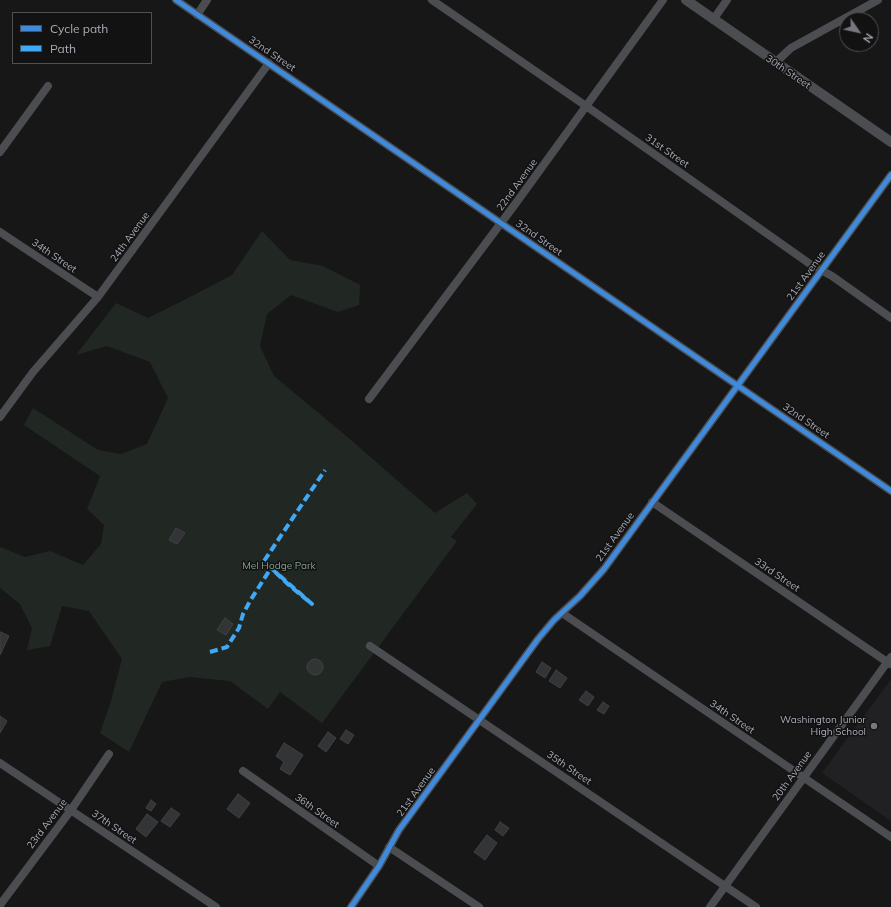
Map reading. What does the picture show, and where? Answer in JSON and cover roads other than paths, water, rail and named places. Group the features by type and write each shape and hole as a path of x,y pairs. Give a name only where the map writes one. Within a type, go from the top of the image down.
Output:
{"street":[{"name":"32nd Street","path":"176,0 891,490"},
{"path":"197,15 207,0"},
{"name":"31st Street","path":"432,0 586,106 810,264 832,276 891,318"},
{"name":"22nd Avenue","path":"369,399 502,223 663,0"},
{"name":"30th Street","path":"686,0 891,142"},
{"path":"713,20 728,0"},
{"path":"775,63 791,48 878,0"},
{"name":"24th Avenue","path":"0,417 33,372 98,297 269,63"},
{"path":"0,152 48,86"},
{"name":"21st Avenue","path":"351,907 379,866 400,830 538,639 604,569 891,175"},
{"name":"34th Street","path":"0,232 98,297"},
{"name":"33rd Street","path":"652,502 890,661"},
{"name":"34th Street","path":"562,613 891,837"},
{"name":"35th Street","path":"370,646 756,907"},
{"name":"20th Avenue","path":"710,907 890,661"},
{"name":"23rd Avenue","path":"0,905 71,810 109,754"},
{"name":"37th Street","path":"0,763 216,907"},
{"name":"36th Street","path":"243,771 379,866"},
{"path":"389,847 479,907"}],"place":[{"name":"Washington Junior High School","path":"874,726"}],"park label":[{"name":"Mel Hodge Park","path":"279,566"}]}
